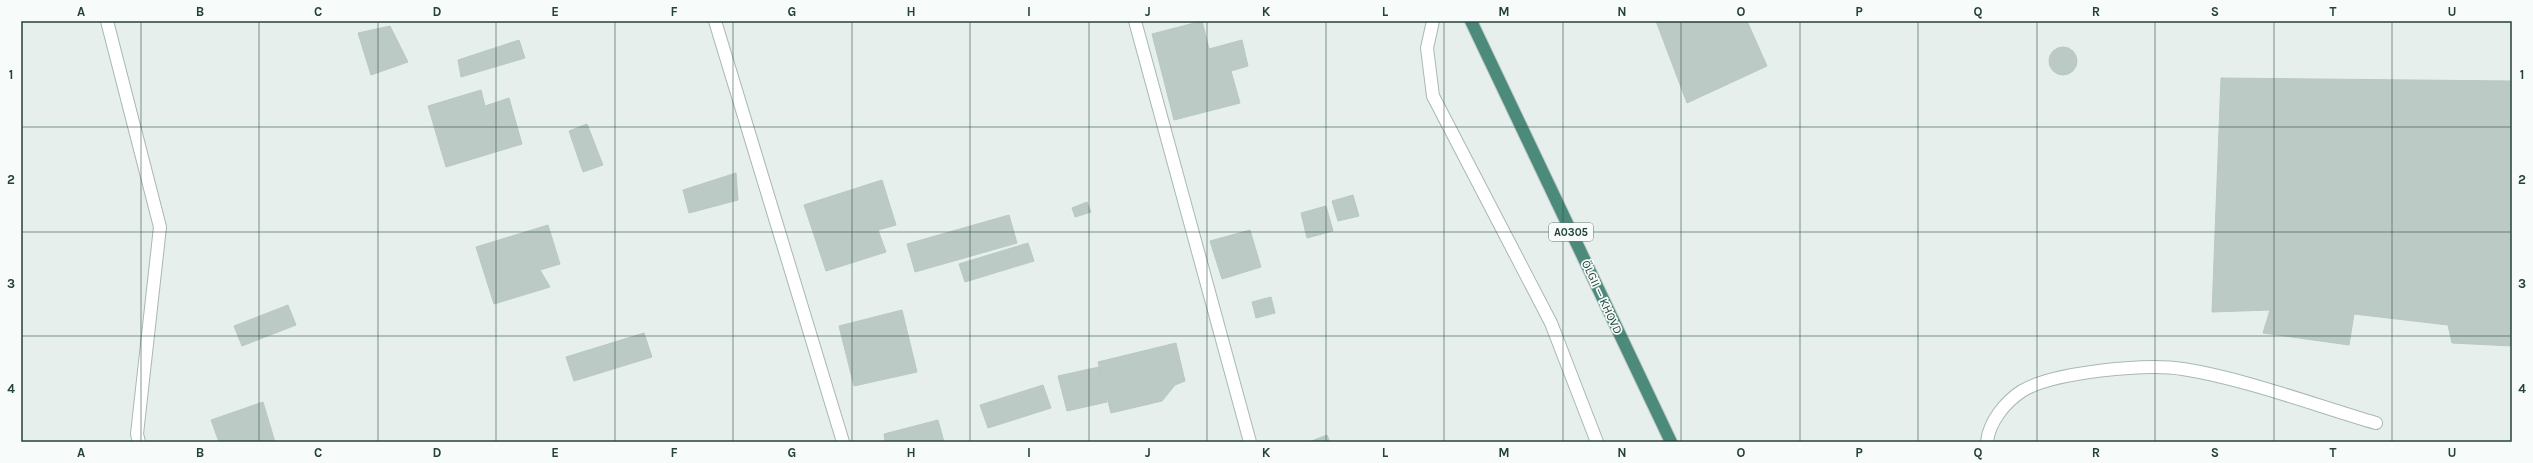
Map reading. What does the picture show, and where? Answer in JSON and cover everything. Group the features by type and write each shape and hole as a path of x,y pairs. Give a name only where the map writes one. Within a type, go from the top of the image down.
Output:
{"highway":[{"name":"ÖLGII — KHOVD","path":"1471,21 1671,442"}],"street":[{"path":"107,21 160,227 137,434 139,442"},
{"path":"715,21 843,442"},
{"path":"1134,21 1250,442"},
{"path":"1434,21 1427,48 1433,96 1551,323 1596,442"},
{"path":"1987,442 1988,431 2002,410 2022,391 2042,382 2064,377 2128,368 2182,368 2220,376 2376,423"}],"building":[{"path":"1202,21 1209,49 1242,40 1248,66 1231,71 1240,103 1174,120 1152,34"},
{"path":"1656,21 1747,21 1767,66 1687,103"},
{"path":"390,26 408,62 371,75 358,33"},
{"path":"519,40 525,58 461,77 458,60"},
{"path":"2063,47 2073,51 2077,61 2073,71 2063,75 2053,71 2049,61 2053,51"},
{"path":"2221,78 2512,81 2512,346 2452,343 2448,325 2354,314 2349,345 2263,333 2270,310 2212,312"},
{"path":"481,90 485,106 509,98 522,144 446,167 428,106"},
{"path":"587,124 603,165 583,172 569,131"},
{"path":"736,173 738,200 689,213 683,190"},
{"path":"882,180 896,225 878,230 886,252 826,271 804,205"},
{"path":"1353,195 1359,216 1338,221 1332,201"},
{"path":"1087,202 1091,212 1075,217 1072,208"},
{"path":"1326,206 1333,231 1307,238 1301,213"},
{"path":"1009,215 1017,243 915,272 907,244"},
{"path":"548,225 560,264 540,270 550,287 494,304 476,247"},
{"path":"1250,230 1261,267 1222,279 1210,241"},
{"path":"1028,243 1034,261 965,282 959,264"},
{"path":"1271,297 1275,313 1256,318 1252,302"},
{"path":"288,305 296,325 242,346 234,326"},
{"path":"902,310 917,372 854,386 839,326"},
{"path":"644,333 652,357 574,381 566,357"},
{"path":"1176,343 1185,381 1175,385 1162,401 1111,413 1098,362"},
{"path":"1099,367 1107,402 1067,411 1058,376"},
{"path":"1043,385 1051,408 988,428 980,405"},
{"path":"263,402 275,442 219,442 211,420"},
{"path":"938,420 944,442 885,442 884,434"},
{"path":"1327,435 1330,442 1309,442"}]}
